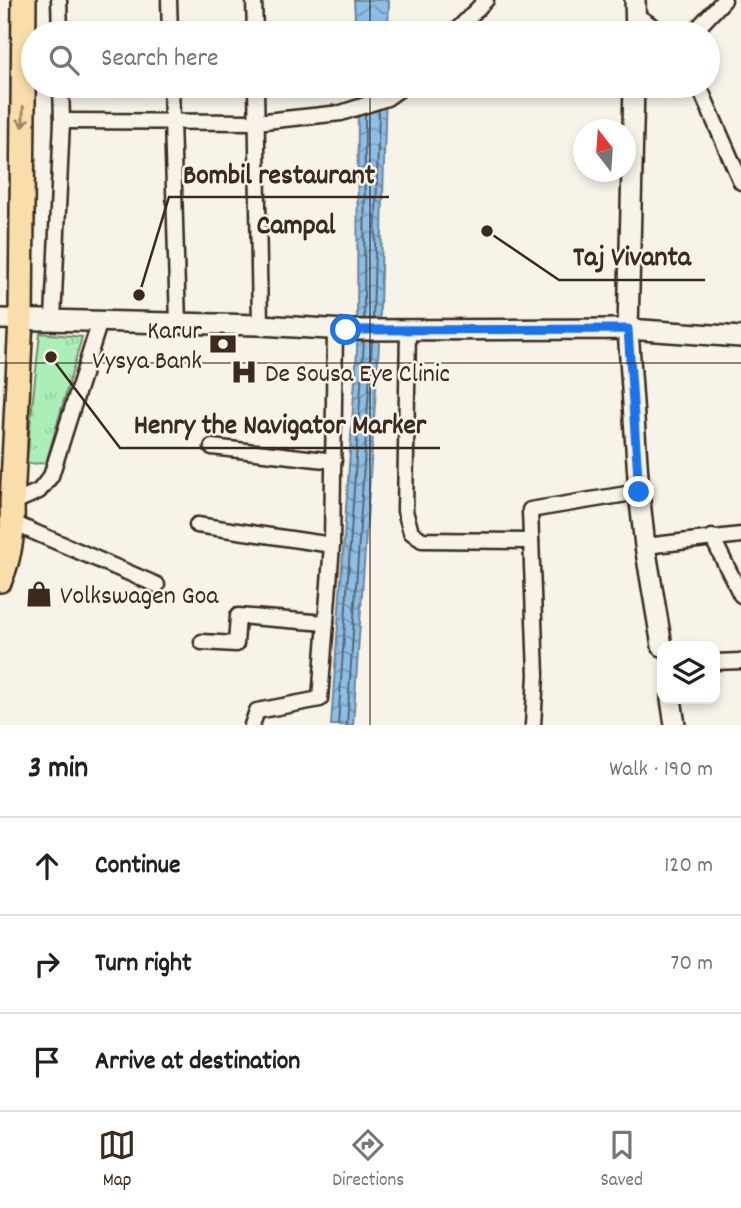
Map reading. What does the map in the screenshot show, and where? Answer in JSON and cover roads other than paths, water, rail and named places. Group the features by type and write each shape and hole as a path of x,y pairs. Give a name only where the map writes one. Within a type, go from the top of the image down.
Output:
{"main road":[{"path":"23,21 24,0"},
{"path":"0,580 9,559 13,513 10,319 21,68"},
{"path":"634,98 628,329 639,492 661,641"},
{"path":"10,319 260,325 340,330 628,329 741,337"},
{"path":"672,704 675,725"}],"street":[{"path":"59,0 60,21"},
{"path":"169,0 170,21"},
{"path":"254,0 255,21"},
{"path":"466,21 486,0"},
{"path":"704,21 724,0"},
{"path":"53,320 61,98"},
{"path":"171,98 177,324"},
{"path":"256,98 260,325"},
{"path":"62,121 256,122 341,113 387,98"},
{"path":"704,98 741,182"},
{"path":"100,321 51,476 39,491 13,513 157,585"},
{"path":"400,329 405,512 411,532 422,540 531,541"},
{"path":"252,725 257,710 320,699 332,545 340,330"},
{"path":"212,447 334,461"},
{"path":"533,725 536,675 530,510 639,492"},
{"path":"197,525 332,545"},
{"path":"645,546 741,535"},
{"path":"712,537 741,595"},
{"path":"202,642 236,645 238,616 326,623"},
{"path":"720,662 741,661"}],"water":[{"path":"354,0 389,0 388,21 355,21"},
{"path":"358,98 386,98 379,344 353,725 331,725 357,351"}],"place":[{"name":"Taj Vivanta","path":"487,231"},
{"name":"Bombil restaurant","path":"139,295"},
{"name":"Karur Vysya Bank","path":"223,344"},
{"name":"Henry the Navigator Marker","path":"51,357"},
{"name":"De Sousa Eye Clinic","path":"244,372"},
{"name":"Volkswagen Goa","path":"39,594"}],"district":[{"name":"Campal","path":"296,223"}]}
